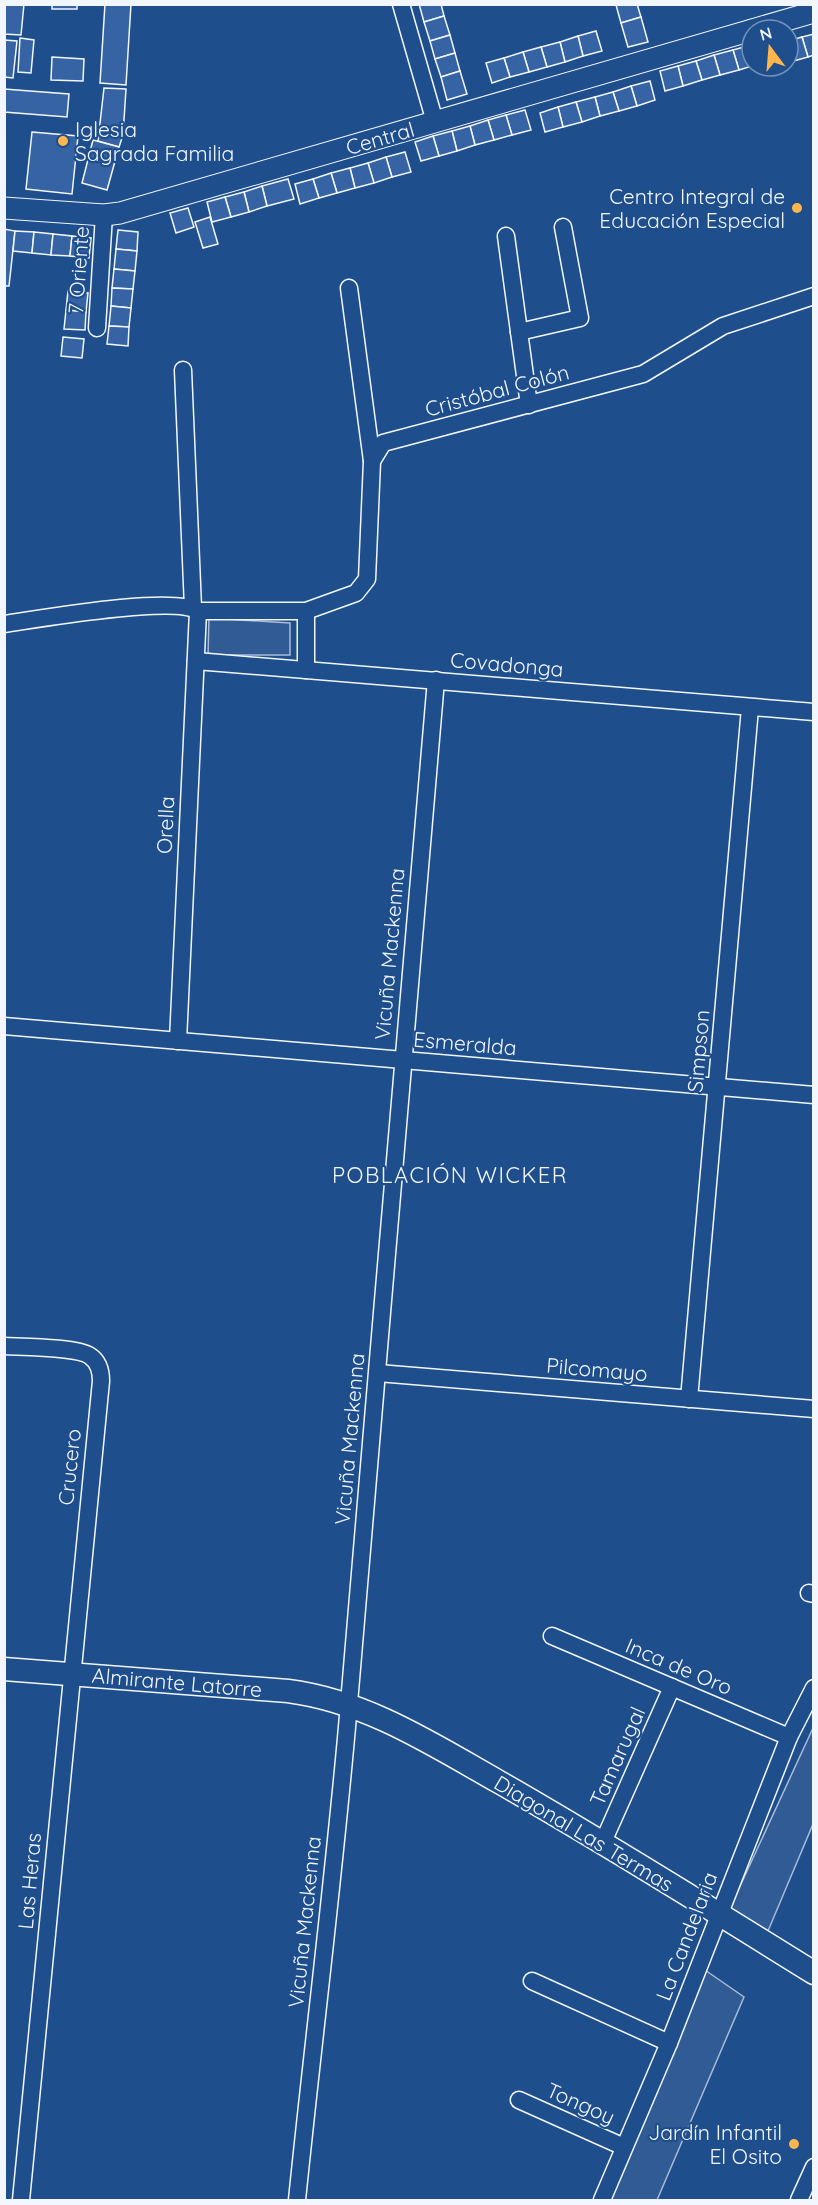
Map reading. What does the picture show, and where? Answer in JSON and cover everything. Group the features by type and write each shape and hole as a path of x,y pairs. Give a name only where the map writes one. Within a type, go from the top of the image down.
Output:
{"main road":[{"name":"Almirante Latorre","path":"4,1668 288,1691 314,1694 348,1705"},
{"name":"Diagonal Las Termas","path":"348,1705 419,1736 603,1842 813,1973"}],"street":[{"path":"401,4 435,122"},
{"name":"Central","path":"793,18 813,12"},
{"name":"Central","path":"4,208 105,215 120,213 740,33"},
{"name":"7 Oriente","path":"97,328 105,215"},
{"path":"519,332 580,318 563,227"},
{"path":"506,236 529,405"},
{"path":"4,624 96,610 178,605 195,609 306,612 356,592 367,579 372,461 349,288"},
{"name":"Cristóbal Colón","path":"372,461 383,444 643,374 723,326 813,296"},
{"name":"Orella","path":"178,1041 196,661 183,370"},
{"path":"306,612 306,670"},
{"name":"Covadonga","path":"196,661 813,712"},
{"name":"Vicuña Mackenna","path":"297,2200 348,1705 436,680"},
{"name":"Simpson","path":"689,1399 750,708"},
{"name":"Esmeralda","path":"4,1026 813,1095"},
{"name":"Crucero","path":"4,1346 82,1352 96,1361 101,1373 71,1673"},
{"name":"Pilcomayo","path":"378,1373 813,1409"},
{"name":"Inca de Oro","path":"552,1636 789,1737"},
{"name":"Las Heras","path":"21,2200 71,1673"},
{"name":"Tamarugal","path":"603,1842 672,1687"},
{"name":"La Candelaria","path":"602,2200 669,2043 789,1737 813,1688"},
{"path":"532,1981 669,2043"},
{"name":"Tongoy","path":"519,2100 624,2147"},
{"path":"799,2200 813,2167"}],"shaded area":[{"path":"209,618 290,623 290,655 208,655"},
{"path":"813,1728 813,1824 768,1931 730,1908"},
{"path":"705,1970 744,1997 657,2200 609,2200"}],"building":[{"path":"4,4 24,4 21,35 4,34"},
{"path":"52,4 77,4 77,9 52,9"},
{"path":"105,4 131,4 126,85 100,83"},
{"path":"419,4 441,4 444,16 424,22"},
{"path":"637,4 641,17 621,23 616,5"},
{"path":"444,16 450,35 430,41 424,22"},
{"path":"641,17 648,42 628,47 621,23"},
{"path":"596,31 602,51 583,56 578,36"},
{"path":"814,34 814,55 808,57 802,37"},
{"path":"450,35 455,53 435,59 430,41"},
{"path":"578,36 583,56 565,62 560,42"},
{"path":"802,37 808,57 800,59 800,38"},
{"path":"20,38 34,40 31,73 18,72"},
{"path":"4,40 17,41 13,78 4,77"},
{"path":"560,42 565,62 547,67 541,47"},
{"path":"541,47 547,67 529,72 523,52"},
{"path":"740,48 740,70 739,70 733,50"},
{"path":"733,50 739,70 720,75 714,55"},
{"path":"523,52 529,72 510,77 504,58"},
{"path":"455,53 460,71 441,77 435,59"},
{"path":"714,55 720,75 702,80 696,61"},
{"path":"52,57 84,59 83,81 51,80"},
{"path":"504,58 510,77 492,83 486,63"},
{"path":"696,61 702,80 683,86 678,66"},
{"path":"678,66 683,86 665,91 660,71"},
{"path":"460,71 467,94 447,100 441,77"},
{"path":"650,81 655,100 637,106 631,86"},
{"path":"631,86 637,106 619,111 613,92"},
{"path":"104,88 126,89 123,135 119,147 98,141"},
{"path":"4,89 69,94 67,117 4,112"},
{"path":"613,92 619,111 600,116 595,97"},
{"path":"595,97 600,116 582,122 576,102"},
{"path":"576,102 582,122 563,127 558,107"},
{"path":"558,107 563,127 545,132 540,113"},
{"path":"525,110 531,130 512,135 506,115"},
{"path":"506,115 512,135 494,140 488,120"},
{"path":"488,120 494,140 475,145 470,126"},
{"path":"470,126 475,145 457,151 452,131"},
{"path":"452,131 457,151 439,156 433,136"},
{"path":"32,132 78,136 72,194 26,189"},
{"path":"433,136 439,156 421,161 415,142"},
{"path":"93,140 119,147 107,190 82,183"},
{"path":"405,152 411,172 392,177 386,157"},
{"path":"386,157 392,177 374,183 368,163"},
{"path":"368,163 374,183 355,188 350,168"},
{"path":"350,168 355,188 337,193 331,173"},
{"path":"331,173 337,193 319,198 313,179"},
{"path":"288,179 294,199 267,206 262,186"},
{"path":"313,179 319,198 300,204 295,184"},
{"path":"262,186 267,206 249,212 244,192"},
{"path":"244,192 249,212 231,217 225,197"},
{"path":"225,197 231,217 212,222 207,202"},
{"path":"188,208 194,227 176,233 170,213"},
{"path":"210,217 218,244 203,248 195,222"},
{"path":"4,229 15,231 9,286 4,286"},
{"path":"118,230 138,232 137,251 116,249"},
{"path":"15,231 34,232 32,253 13,251"},
{"path":"34,232 53,234 51,255 32,253"},
{"path":"53,234 72,236 70,256 51,255"},
{"path":"72,236 91,238 89,258 70,256"},
{"path":"116,249 137,251 135,271 114,269"},
{"path":"114,269 135,271 133,289 112,288"},
{"path":"112,288 133,289 131,308 111,306"},
{"path":"68,291 88,293 86,312 66,310"},
{"path":"111,306 131,308 129,327 109,326"},
{"path":"66,310 86,312 85,330 64,329"},
{"path":"109,326 129,327 128,346 107,344"},
{"path":"63,337 84,339 82,358 61,356"}],"place":[{"name":"Iglesia Sagrada Familia","path":"63,141"},
{"name":"Centro Integral de Educación Especial","path":"797,208"},
{"name":"Jardín Infantil El Osito","path":"794,2144"}],"district":[{"name":"POBLACIÓN WICKER","path":"450,1175"}]}
